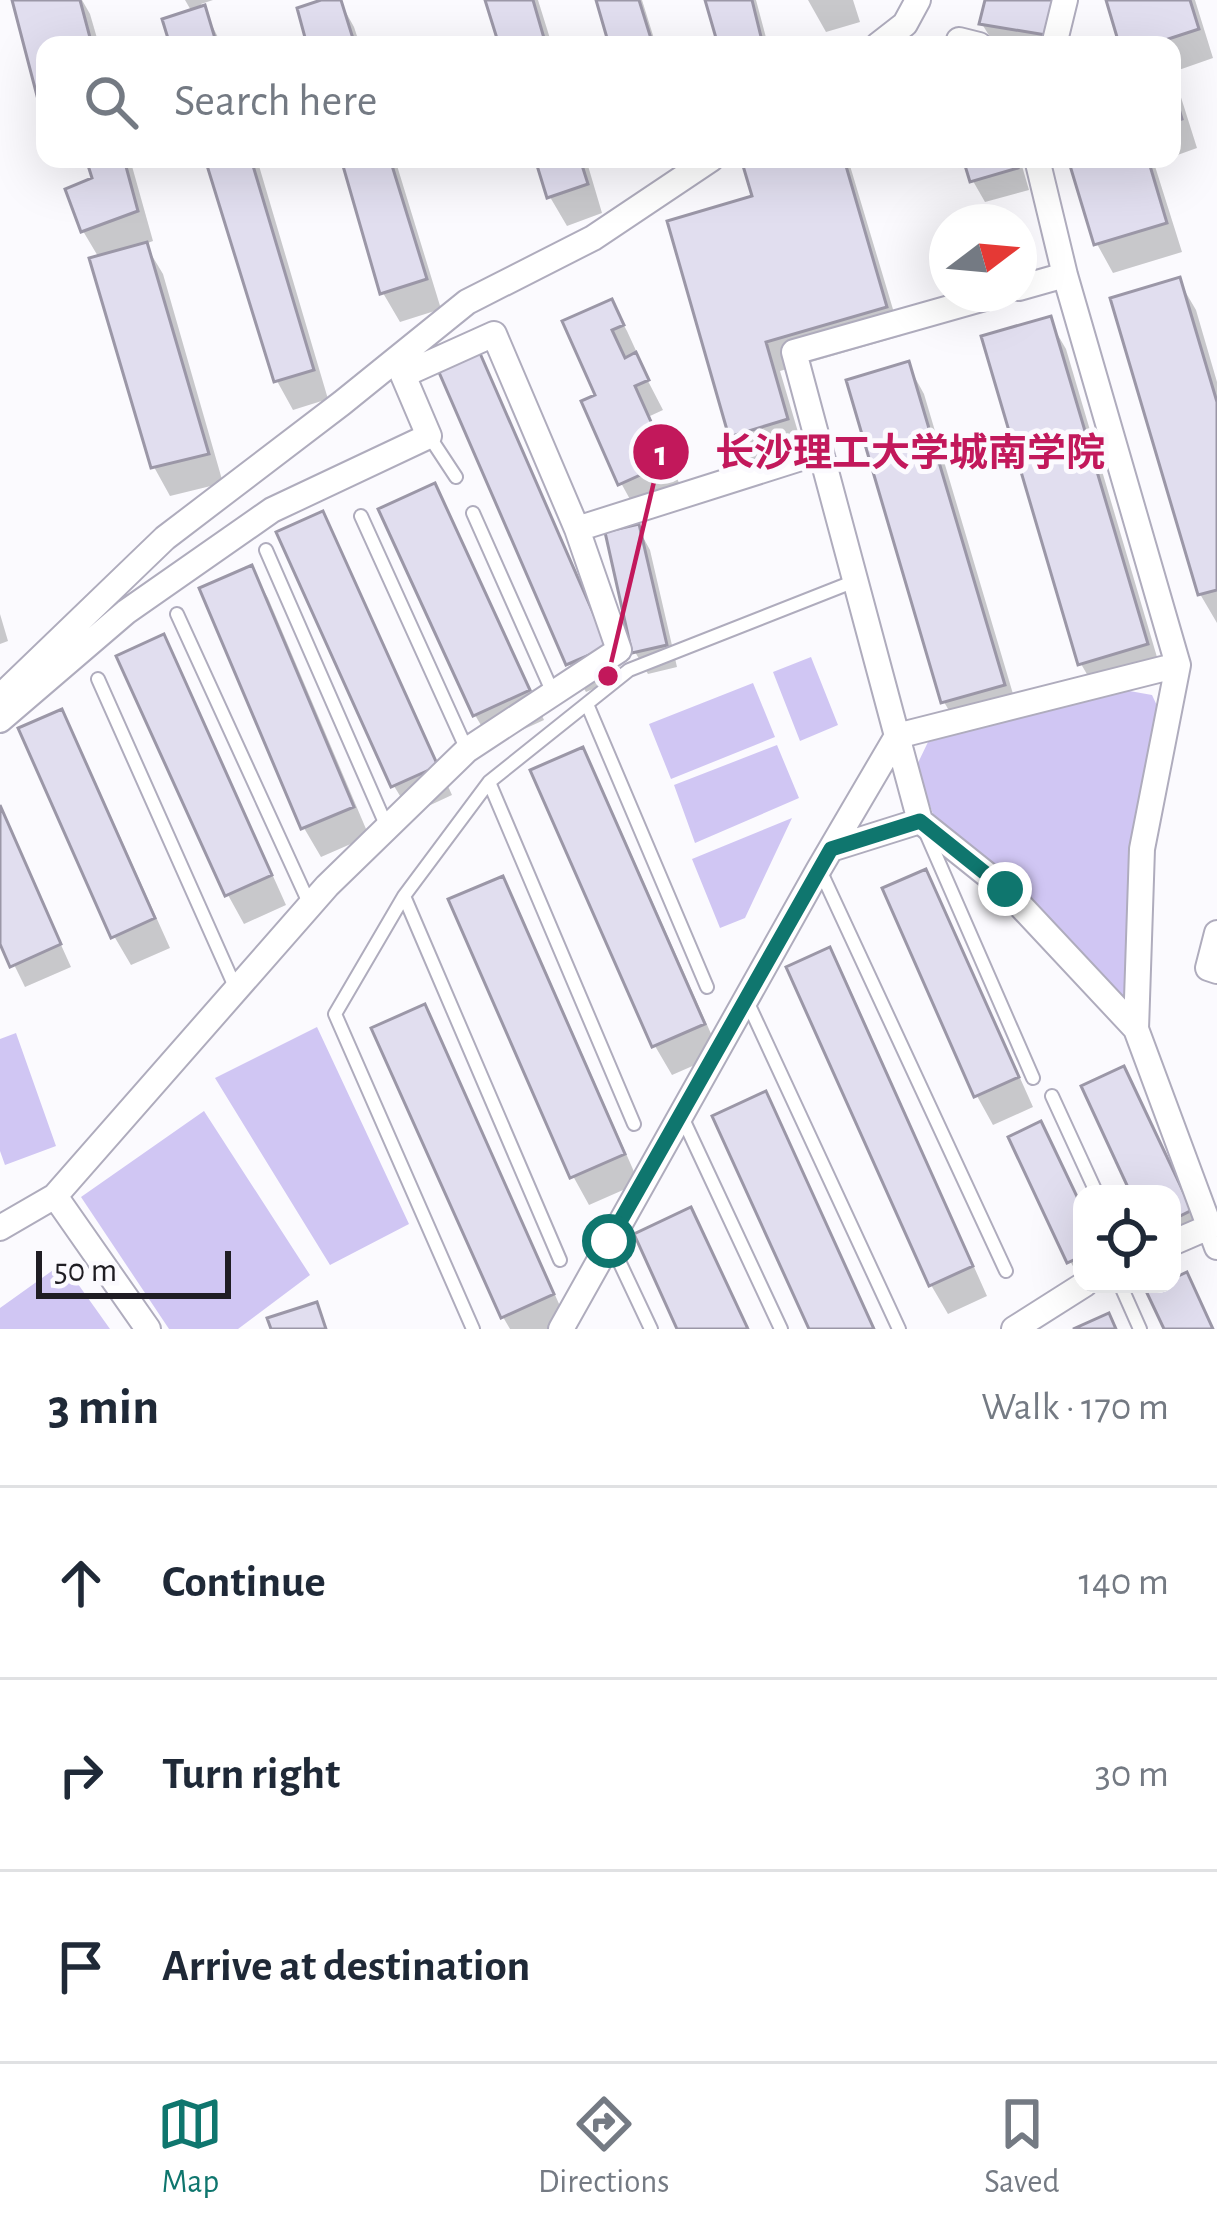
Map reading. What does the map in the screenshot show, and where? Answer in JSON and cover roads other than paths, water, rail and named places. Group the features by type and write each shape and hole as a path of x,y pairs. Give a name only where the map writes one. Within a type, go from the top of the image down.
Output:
{"street":[{"path":"890,36 905,24 918,0"},
{"path":"1056,36 1065,0"},
{"path":"0,697 165,538 467,302 593,238 698,168"},
{"path":"1039,168 1065,275 1178,665 1142,849 1136,1029 1213,1237 1181,1242"},
{"path":"1037,283 1065,275"},
{"path":"935,312 794,352 920,821 1005,889 1136,1029"},
{"path":"0,720 126,612 272,511 429,436 403,375 494,334 577,529 619,650 467,750 310,905 55,1196 0,1228"},
{"path":"577,529 820,452"},
{"path":"562,1329 897,736 1178,665"},
{"path":"825,859 920,821"},
{"path":"1217,933 1208,968 1217,970"},
{"path":"55,1196 148,1329"},
{"path":"1014,1329 1073,1292"}],"lane":[{"path":"429,436 456,477"},
{"path":"472,513 553,693"},
{"path":"361,516 467,750"},
{"path":"266,550 387,827"},
{"path":"473,1329 335,1014 404,896 489,782 629,670 855,581"},
{"path":"177,614 310,905"},
{"path":"98,679 236,989"},
{"path":"586,704 707,987"},
{"path":"489,782 634,1124"},
{"path":"920,821 1034,1078"},
{"path":"825,859 1006,1271"},
{"path":"404,896 560,1260"},
{"path":"746,1000 899,1329"},
{"path":"1052,1096 1093,1185"},
{"path":"682,1116 781,1329"},
{"path":"609,1241 651,1329"},
{"path":"1124,1293 1140,1329"}],"place":[{"name":"长沙理工大学城南学院","path":"608,676"}]}
